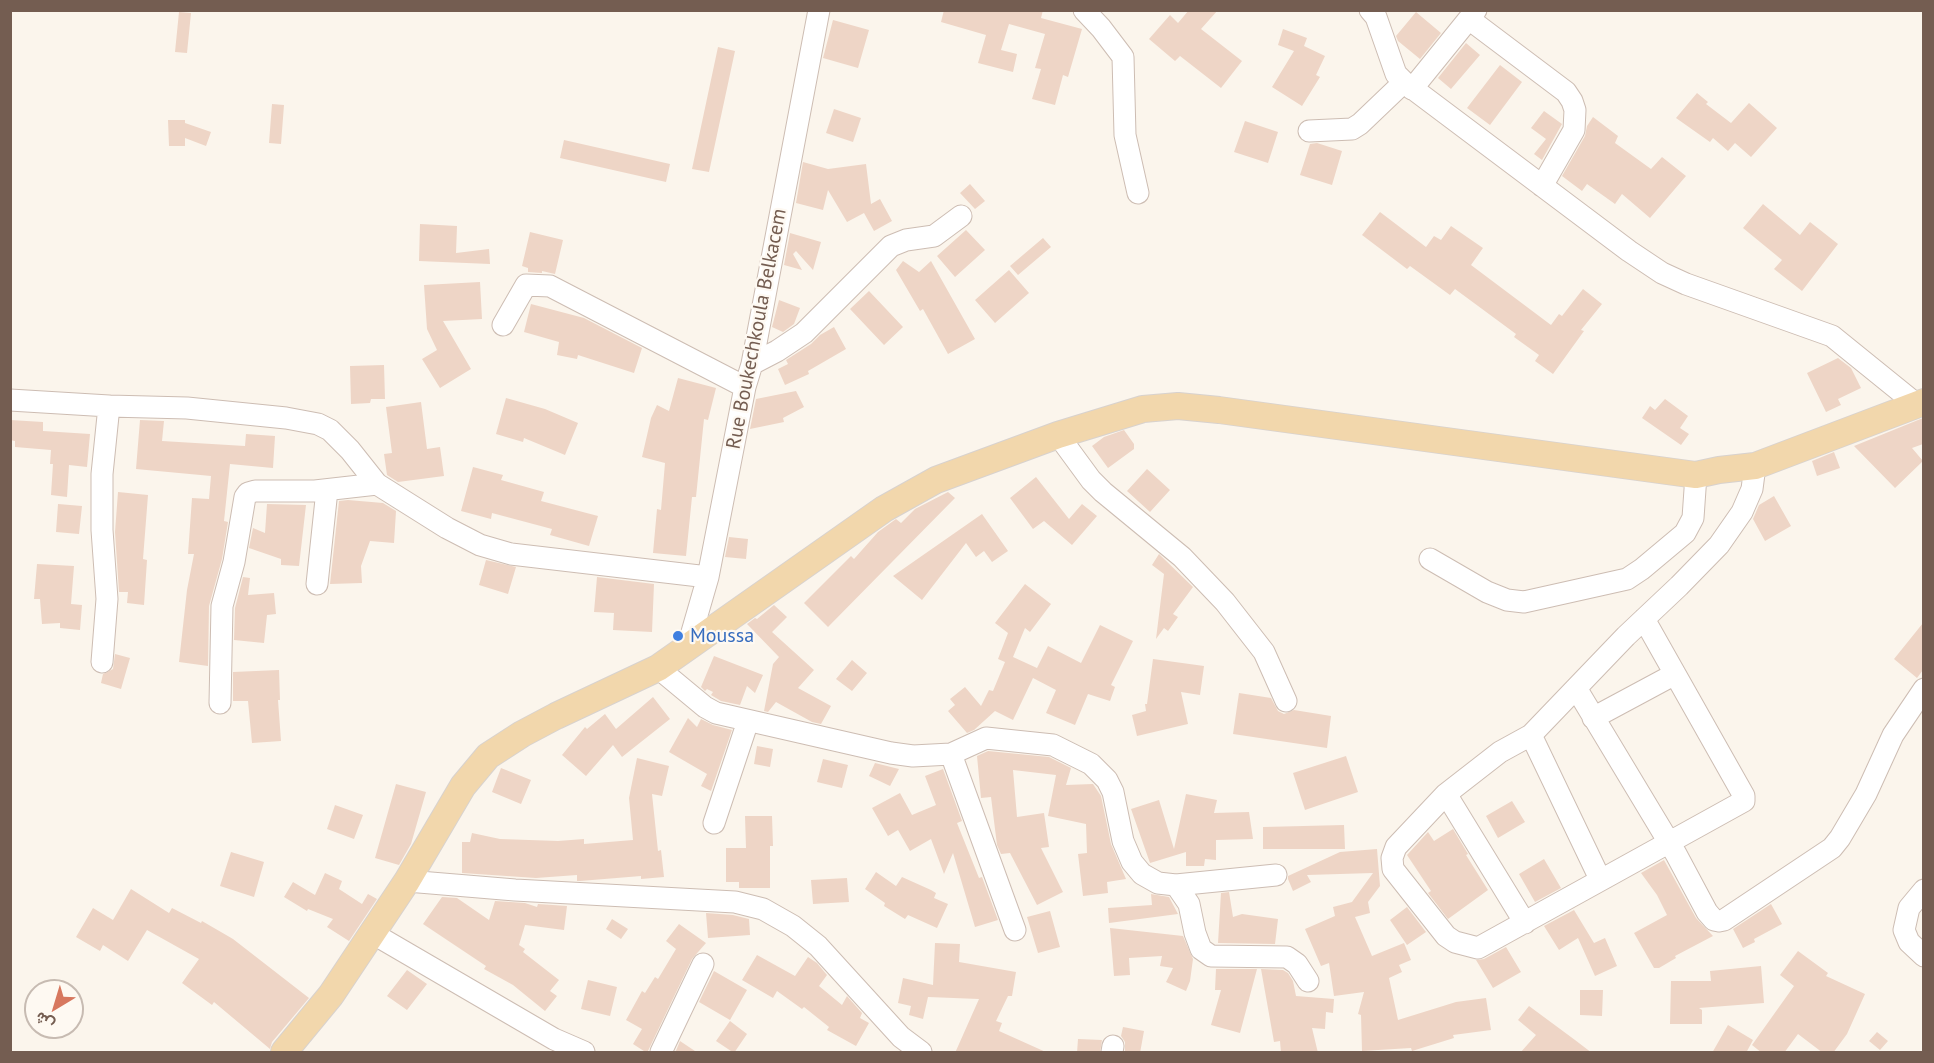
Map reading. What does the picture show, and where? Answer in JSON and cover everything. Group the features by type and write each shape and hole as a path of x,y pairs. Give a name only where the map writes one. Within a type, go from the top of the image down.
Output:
{"main road":[{"path":"284,1053 331,995 406,881 463,786 488,756 556,716 658,668 892,505 936,480 1058,435 1143,409 1178,406 1696,475 1755,466 1920,403"}],"street":[{"name":"Rue Boukechkoula Belkacem","path":"687,646 708,577 745,387 752,364 819,10"},
{"path":"1084,10 1123,57 1125,135 1138,193"},
{"path":"1370,10 1376,17 1396,74 1408,86 1662,273 1832,336 1920,403"},
{"path":"1309,131 1352,129 1360,124 1408,86 1472,15 1566,92 1572,101 1575,110 1574,130 1542,186"},
{"path":"752,364 804,333 891,246 906,240 934,236 961,216"},
{"path":"503,325 526,285 550,286 745,387"},
{"path":"10,400 187,408 286,418 318,424 330,430 350,450 377,484 447,528 480,545 511,554 708,577"},
{"path":"102,662 107,599 102,530 102,474 109,406"},
{"path":"1058,435 1091,480 1182,557 1225,602 1264,652 1286,701"},
{"path":"1644,619 1744,796 1744,801 1478,948 1455,942 1446,936 1393,869 1392,858 1396,847 1446,794 1500,753 1531,735 1576,688 1644,619 1719,544 1742,512 1752,489 1755,466"},
{"path":"1430,559 1487,592 1507,600 1524,602 1628,579 1685,533 1693,518 1696,475"},
{"path":"220,703 222,606 234,562 245,496 255,491 327,490 377,484"},
{"path":"317,584 327,490"},
{"path":"658,668 705,707 716,712 891,753 913,756 951,754 986,738 1053,745 1090,764 1107,780 1113,792 1123,841 1132,862 1142,874 1158,883 1176,885 1276,875"},
{"path":"1593,717 1675,674"},
{"path":"1576,688 1710,917 1714,920 1724,920 1832,848 1866,794 1893,735 1923,689"},
{"path":"714,823 748,721"},
{"path":"1531,735 1600,879"},
{"path":"951,754 1015,930"},
{"path":"1446,794 1525,923"},
{"path":"406,881 515,890 735,902 763,909 793,926 818,946 901,1037 921,1053"},
{"path":"1176,885 1189,904 1201,949 1211,956 1287,957 1297,964 1308,981"},
{"path":"1923,890 1909,908 1904,930 1909,942 1923,956"},
{"path":"372,933 554,1039 584,1053"},
{"path":"661,1053 703,964"}],"building":[{"path":"944,10 1043,10 1041,18 1082,29 1068,77 1063,75 1055,105 1032,99 1041,69 1035,68 1045,34 1009,24 1001,50 1017,54 1013,72 978,63 986,35 941,22"},
{"path":"1189,10 1218,10 1201,29 1242,61 1221,88 1180,56 1175,61 1149,39 1170,15 1178,23"},
{"path":"179,12 191,13 187,53 175,52"},
{"path":"1416,12 1441,33 1420,59 1398,41 1396,36"},
{"path":"833,20 869,30 858,68 823,58"},
{"path":"1283,29 1307,38 1304,46 1325,56 1316,75 1320,77 1302,106 1272,87 1294,51 1278,45"},
{"path":"1466,43 1480,55 1451,89 1438,78"},
{"path":"718,47 735,51 709,172 692,169"},
{"path":"1500,65 1522,82 1490,125 1467,108"},
{"path":"1697,93 1708,102 1706,104 1731,123 1749,103 1777,128 1751,157 1735,143 1728,151 1713,138 1710,142 1676,118"},
{"path":"272,104 284,105 281,144 269,143"},
{"path":"834,109 861,118 853,142 826,133"},
{"path":"1544,111 1562,124 1542,160 1534,154 1546,139 1531,128"},
{"path":"1593,117 1618,136 1615,143 1651,169 1662,157 1686,176 1650,218 1622,194 1615,204 1587,184 1582,191 1562,176"},
{"path":"168,120 185,120 185,123 211,132 206,146 185,138 185,146 169,146"},
{"path":"1245,121 1278,132 1268,163 1234,152"},
{"path":"564,140 670,164 666,182 560,158"},
{"path":"1317,143 1342,151 1332,185 1300,175 1310,144"},
{"path":"803,162 828,169 866,164 871,204 880,199 892,221 874,231 864,213 847,222 828,190 823,210 796,203"},
{"path":"970,184 985,201 975,209 960,193"},
{"path":"1763,204 1800,235 1810,222 1838,244 1802,291 1774,269 1782,260 1743,228"},
{"path":"1380,212 1426,247 1434,236 1441,240 1451,226 1483,248 1471,265 1551,325 1559,314 1562,316 1583,289 1602,304 1581,330 1584,331 1553,374 1535,361 1539,355 1514,337 1516,334 1455,289 1450,295 1410,266 1407,269 1362,235"},
{"path":"420,224 457,226 456,253 489,249 490,264 419,261"},
{"path":"966,230 985,250 955,277 937,256"},
{"path":"530,232 563,240 555,274 542,271 542,273 528,272 528,268 522,266"},
{"path":"790,233 821,242 813,270 796,251 793,254 802,270 784,265"},
{"path":"1043,238 1051,247 1018,275 1010,266"},
{"path":"903,261 919,272 931,261 975,339 948,354 923,309 920,311 896,270"},
{"path":"1009,270 1029,293 995,323 975,300"},
{"path":"480,282 482,319 443,321 471,369 440,388 422,359 437,350 427,329 424,285"},
{"path":"869,291 903,327 884,345 850,309"},
{"path":"779,300 800,308 794,324 783,332 772,327"},
{"path":"531,304 584,318 642,348 634,373 578,355 577,359 557,355 559,342 524,332"},
{"path":"834,327 846,349 808,371 809,374 785,385 778,369 788,364 786,360"},
{"path":"1838,358 1851,368 1861,388 1838,399 1841,405 1826,412 1807,373"},
{"path":"384,365 385,399 371,399 370,403 351,404 350,366"},
{"path":"678,378 716,388 708,420 704,419 696,497 692,497 686,556 653,553 657,509 661,510 665,463 642,457 651,418 657,405 669,411"},
{"path":"796,391 804,407 783,418 784,422 750,429 756,399"},
{"path":"506,398 545,409 578,423 565,455 524,438 523,442 496,434"},
{"path":"1665,399 1688,416 1680,428 1689,434 1681,445 1642,418 1650,406 1655,410"},
{"path":"421,402 427,449 440,447 444,476 398,482 387,475 384,454 392,453 386,407"},
{"path":"1923,418 1923,444 1912,448 1923,461 1895,488 1854,446"},
{"path":"10,420 43,422 43,431 90,434 87,467 69,465 67,497 51,495 53,464 50,464 51,450 15,447 15,441 10,440"},
{"path":"140,420 164,421 162,441 245,446 246,434 275,436 273,468 230,464 224,521 228,522 222,559 209,606 208,666 179,662 187,590 194,554 188,554 192,498 209,499 211,476 136,469"},
{"path":"1124,430 1134,444 1134,449 1108,468 1092,446 1104,437"},
{"path":"1834,452 1840,468 1817,476 1812,461"},
{"path":"473,467 503,475 501,480 544,492 541,501 598,516 589,546 550,535 552,529 492,513 491,519 461,511"},
{"path":"1147,469 1170,490 1150,512 1127,491"},
{"path":"1036,477 1069,519 1082,504 1097,516 1072,545 1044,521 1033,529 1010,498"},
{"path":"118,492 148,495 143,559 147,560 144,605 127,603 128,592 119,592 115,532"},
{"path":"948,492 955,498 828,627 804,603 851,556 854,559 878,532 896,519 901,523 915,509"},
{"path":"1774,496 1791,526 1765,541 1753,519 1759,505"},
{"path":"339,501 383,503 396,511 394,543 370,541 361,566 362,583 330,584"},
{"path":"58,504 82,506 79,534 56,532"},
{"path":"267,504 306,505 299,566 281,565 281,559 249,548 253,528 265,533"},
{"path":"982,514 1008,551 992,562 984,551 976,557 966,543 922,600 893,576"},
{"path":"729,537 748,539 746,559 725,557"},
{"path":"1159,554 1193,587 1173,614 1178,617 1168,631 1164,628 1156,639 1164,574 1152,565"},
{"path":"486,560 516,567 508,594 479,585"},
{"path":"37,564 74,566 71,604 82,605 80,630 60,628 60,623 42,624 40,599 34,599"},
{"path":"243,577 250,578 248,595 274,593 276,614 267,615 264,643 234,640 235,608"},
{"path":"597,577 654,584 652,632 613,630 614,613 594,612"},
{"path":"1025,584 1051,604 1030,632 1025,628 1013,657 1037,668 1048,646 1081,663 1100,625 1133,641 1111,685 1115,687 1110,701 1088,694 1075,725 1046,713 1056,690 1033,678 1013,720 995,711 974,730 967,733 948,711 955,705 950,699 965,687 981,706 989,690 993,691 1005,662 998,659 1008,633 995,623"},
{"path":"774,605 787,617 772,632 814,670 798,688 831,706 821,724 812,722 776,702 768,712 764,711 773,664 779,657 747,624"},
{"path":"1923,623 1923,670 1917,678 1894,659"},
{"path":"115,654 130,658 121,689 101,683 103,674 113,669"},
{"path":"714,656 763,675 755,693 747,686 740,705 721,701 711,695 713,692 707,689 705,691 701,687"},
{"path":"1153,659 1204,666 1200,695 1181,692 1188,724 1137,736 1132,715 1146,711 1145,704 1147,704"},
{"path":"852,660 867,673 852,691 836,679"},
{"path":"279,670 280,700 278,700 281,741 252,743 248,701 233,701 233,672"},
{"path":"1239,693 1271,698 1278,711 1284,714 1294,710 1331,716 1327,748 1233,734"},
{"path":"653,697 670,719 622,757 613,745 586,776 562,755 585,727 587,729 605,714 616,729"},
{"path":"688,718 697,727 701,719 732,730 711,791 701,786 707,774 669,752"},
{"path":"757,746 773,749 770,767 754,764"},
{"path":"988,751 1049,757 1071,768 1066,785 1093,784 1101,796 1111,844 1126,879 1107,882 1108,893 1083,896 1078,854 1087,853 1086,824 1048,816 1056,775 1013,770 1017,817 1044,813 1049,847 1041,848 1063,892 1037,905 1010,853 1001,854 997,845 991,797 981,798 977,756"},
{"path":"1346,756 1358,792 1305,810 1293,773"},
{"path":"637,758 669,766 662,796 652,794 658,851 661,850 664,877 641,879 641,876 577,881 577,875 536,878 462,873 462,842 470,842 472,833 500,839 558,841 584,839 584,844 633,840 629,798"},
{"path":"823,759 848,765 842,788 817,782"},
{"path":"875,763 899,769 890,786 869,776"},
{"path":"501,768 531,780 521,804 492,792"},
{"path":"943,769 962,821 957,823 979,878 982,877 998,920 975,927 953,853 944,874 931,839 910,851 898,830 888,836 872,808 900,793 912,815 936,805 925,776"},
{"path":"396,784 426,792 411,844 399,865 375,858"},
{"path":"1186,794 1217,800 1214,813 1249,812 1253,839 1216,840 1216,860 1205,859 1204,866 1186,866 1186,852 1150,863 1131,809 1159,800 1174,849"},
{"path":"1512,801 1525,822 1498,838 1486,816"},
{"path":"335,805 363,815 354,839 327,829"},
{"path":"745,816 772,816 773,846 770,846 770,888 739,888 739,882 726,882 726,848 746,848"},
{"path":"1344,825 1345,849 1263,849 1263,827"},
{"path":"1453,829 1488,890 1448,919 1428,893 1431,891 1407,855 1428,832 1434,841"},
{"path":"1377,849 1380,886 1368,902 1370,913 1355,917 1372,956 1404,943 1411,960 1399,965 1402,972 1389,978 1398,1020 1456,1002 1486,998 1491,1030 1453,1035 1454,1038 1412,1051 1411,1048 1362,1051 1361,1015 1358,1014 1364,992 1334,996 1329,963 1321,966 1305,929 1335,916 1333,907 1352,902 1373,873 1307,875 1311,882 1293,891 1288,876 1340,852"},
{"path":"231,852 264,862 254,897 220,886"},
{"path":"1544,859 1561,888 1535,902 1519,874"},
{"path":"1664,860 1696,918 1713,936 1675,956 1676,958 1659,968 1654,968 1634,933 1667,915 1657,895 1641,873"},
{"path":"876,872 896,886 902,877 931,890 936,893 934,898 948,904 937,928 908,915 905,919 884,906 885,903 865,889"},
{"path":"325,873 342,881 339,889 362,904 368,894 377,899 349,941 327,927 333,919 308,909 307,911 284,897 293,882 315,895"},
{"path":"847,878 849,902 813,904 811,880"},
{"path":"131,889 169,913 172,908 201,923 202,921 233,939 309,998 272,1042 270,1049 214,1002 212,1005 182,983 199,959 147,930 128,961 103,945 100,951 76,937 93,908 113,920"},
{"path":"1229,892 1233,917 1242,914 1278,919 1275,944 1218,943 1221,893"},
{"path":"1151,894 1169,897 1178,914 1109,923 1108,908 1152,905"},
{"path":"442,897 457,898 489,920 495,901 525,903 537,907 538,904 567,906 564,930 525,925 519,945 525,949 523,952 559,980 550,991 557,996 545,1011 513,985 484,969 486,966 423,924"},
{"path":"1771,904 1782,924 1754,939 1755,942 1743,948 1733,929"},
{"path":"1407,907 1426,932 1407,945 1390,920"},
{"path":"1574,910 1594,943 1605,938 1617,966 1595,976 1578,938 1559,950 1544,926"},
{"path":"1050,911 1060,947 1038,953 1027,917"},
{"path":"706,913 749,919 750,935 708,938"},
{"path":"612,919 628,929 621,939 606,929"},
{"path":"679,924 706,943 692,959 647,1053 633,1044 642,1029 626,1020 642,991 645,993 655,977 658,979 676,949 666,941"},
{"path":"1110,928 1183,936 1193,959 1186,991 1166,982 1173,968 1160,966 1162,956 1129,958 1130,975 1114,976"},
{"path":"935,943 960,944 959,962 1016,972 1012,996 1008,996 996,1021 1002,1023 999,1031 1048,1053 955,1053 979,999 928,997 923,1019 909,1015 911,1006 898,1003 903,978 933,985"},
{"path":"1506,947 1521,972 1493,988 1476,960 1484,959"},
{"path":"1798,951 1828,973 1826,976 1865,994 1847,1034 1833,1053 1823,1053 1798,1034 1784,1053 1762,1053 1752,1045 1794,986 1780,975"},
{"path":"757,955 795,976 808,957 817,963 827,975 819,986 842,1005 847,996 862,1013 860,1018 869,1023 856,1046 827,1030 829,1027 804,1007 802,1009 777,991 773,998 742,980"},
{"path":"1761,966 1764,1003 1699,1008 1702,1010 1702,1024 1670,1024 1671,981 1711,981 1710,971"},
{"path":"1216,969 1257,969 1240,1033 1211,1025 1221,990 1215,990"},
{"path":"1261,969 1283,970 1288,973 1293,981 1296,996 1334,999 1333,1013 1326,1012 1325,1029 1312,1028 1318,1053 1281,1053 1280,1041 1274,1042"},
{"path":"407,970 427,984 407,1010 387,996"},
{"path":"714,971 747,990 730,1020 699,1002"},
{"path":"588,980 617,987 610,1016 581,1009"},
{"path":"1580,990 1603,990 1602,1016 1580,1015"},
{"path":"1529,1006 1592,1053 1520,1053 1536,1035 1518,1020"},
{"path":"730,1021 747,1034 734,1053 716,1041"},
{"path":"1728,1025 1753,1040 1746,1053 1712,1053"},
{"path":"1123,1027 1144,1031 1140,1053 1125,1053 1125,1042 1121,1036"},
{"path":"1877,1032 1888,1041 1880,1050 1869,1041"},
{"path":"1078,1039 1102,1040 1100,1053 1077,1053"},
{"path":"680,1041 698,1053 675,1053"}],"place":[{"name":"Moussa","path":"678,636"}]}
